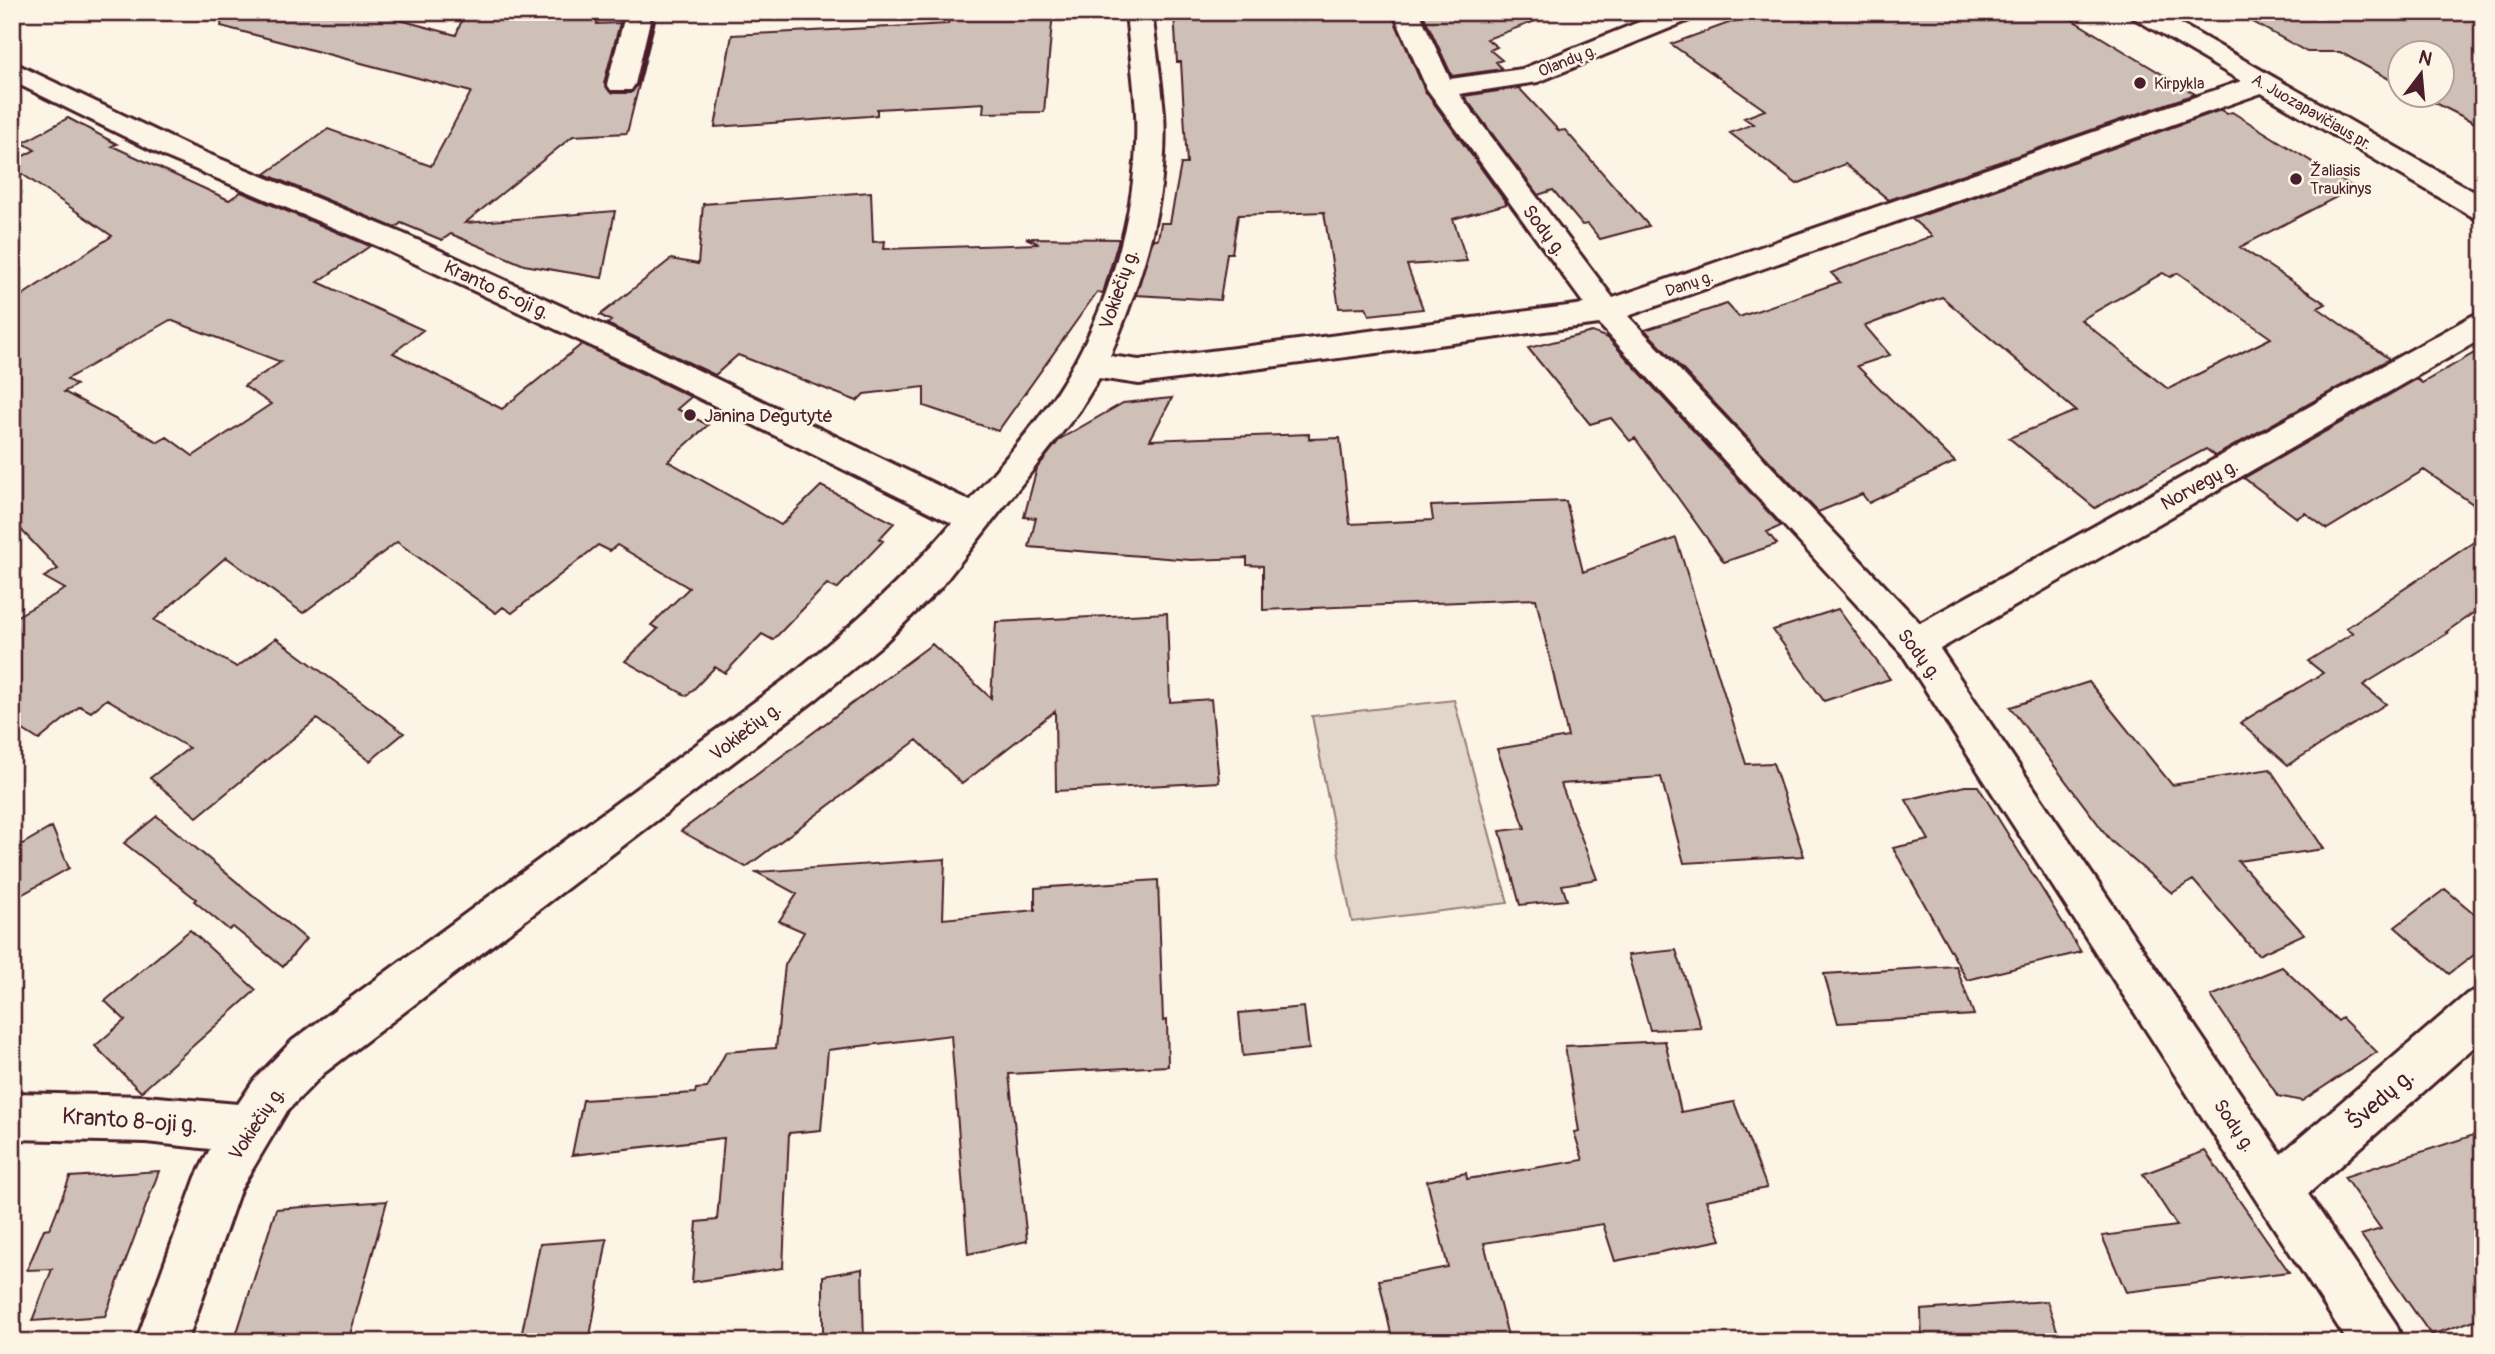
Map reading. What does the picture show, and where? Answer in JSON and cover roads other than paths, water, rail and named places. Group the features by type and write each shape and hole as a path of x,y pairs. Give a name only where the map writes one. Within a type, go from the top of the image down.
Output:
{"street":[{"path":"621,84 639,12"},
{"name":"Vokiečių g.","path":"161,1342 220,1177 271,1095 308,1057 682,779 871,632 928,579 1066,403 1090,365 1121,290 1143,212 1150,115 1139,12"},
{"name":"Sodų g.","path":"1406,12 1441,89 1606,312 1916,644 2378,1342"},
{"name":"Olandų g.","path":"1441,89 1528,76 1688,12"},
{"name":"A. Juozapavičiaus pr.","path":"2141,12 2483,210"},
{"name":"Kranto 6-oji g.","path":"12,70 176,151 393,242 638,354 976,519"},
{"name":"Danų g.","path":"1090,365 1139,372 1606,312 2263,83"},
{"name":"Norvegų g.","path":"1916,644 2483,324"},
{"name":"Švedų g.","path":"2277,1189 2483,1009"},
{"name":"Kranto 8-oji g.","path":"12,1116 146,1119 248,1129"}],"place":[{"name":"Kirpykla","path":"2140,83"},
{"name":"Žaliasis Traukinys","path":"2296,179"},
{"name":"Janina Degutytė","path":"690,415"}]}
